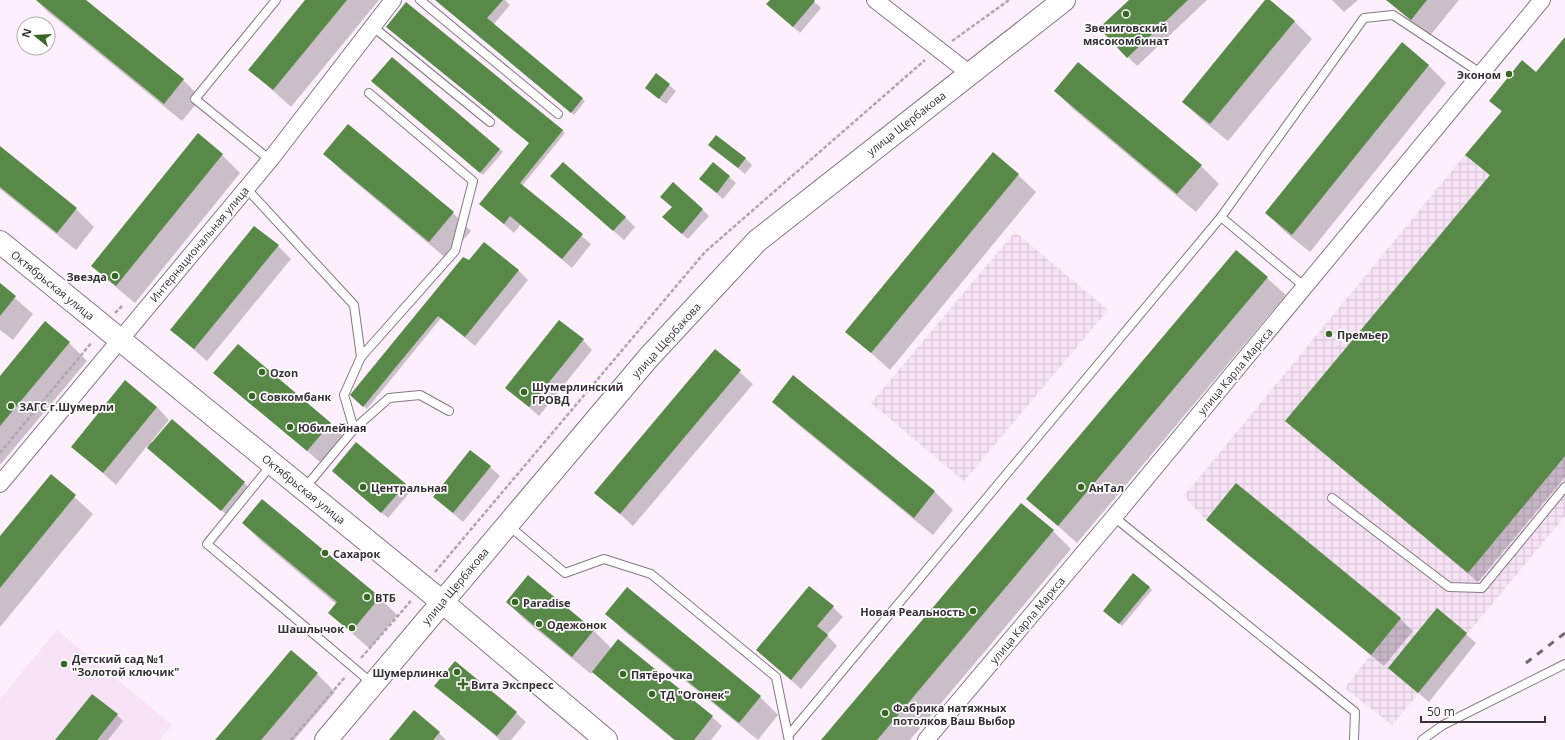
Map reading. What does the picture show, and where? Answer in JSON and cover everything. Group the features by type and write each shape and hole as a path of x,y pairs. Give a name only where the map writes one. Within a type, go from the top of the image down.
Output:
{"main road":[{"name":"улица Щербакова","path":"326,740 441,601 649,357 757,241 969,73 1064,0"},
{"name":"Октябрьская улица","path":"0,242 441,601 606,740"}],"street":[{"name":"Интернациональная улица","path":"0,484 112,333 270,160 393,0"},
{"path":"875,0 969,73"},
{"name":"улица Карла Маркса","path":"926,740 1482,75 1542,0"}],"lane":[{"path":"270,160 195,99 276,0"},
{"path":"420,0 558,114"},
{"path":"788,738 1221,217 1364,18 1393,15 1482,75"},
{"path":"372,26 490,122"},
{"path":"354,429 344,395 361,357 455,252 473,181 369,92"},
{"path":"246,188 354,305 361,357"},
{"path":"1221,217 1305,287"},
{"path":"304,489 354,429 389,398 420,395 449,411"},
{"path":"272,463 207,544 373,684"},
{"path":"1332,498 1449,587 1482,588 1565,487"},
{"path":"1114,517 1355,712 1354,740"},
{"path":"507,524 566,573 604,560 651,574 776,677 788,738"},
{"path":"1422,740 1443,725 1565,664"}],"path":[{"path":"0,453 112,333 122,306"}],"shaded area":[{"path":"1565,84 1565,516 1392,725 1345,688 1371,654 1206,520 1184,496 1465,155 1490,175"},
{"path":"1015,232 1108,310 964,481 871,403"},
{"name":"Детский сад №1 \"Золотой ключик\"","path":"57,630 172,725 159,740 0,740 0,699"}],"building":[{"path":"36,0 86,0 184,79 164,104"},
{"path":"305,0 347,0 273,90 248,70"},
{"path":"435,0 503,0 487,18 583,98 571,113"},
{"path":"770,0 815,1 793,27 766,4"},
{"path":"1129,0 1188,0 1127,58 1099,28"},
{"path":"1265,0 1270,0 1295,21 1210,124 1182,102"},
{"path":"1386,0 1427,0 1411,20"},
{"path":"406,2 563,130 520,183 583,234 562,259 510,216 504,224 479,204 529,143 386,27"},
{"path":"1565,37 1565,456 1468,573 1285,421 1490,175 1465,155 1502,111 1489,101 1522,60 1536,72"},
{"path":"1402,42 1429,65 1292,235 1265,213"},
{"path":"392,57 500,149 480,173 371,81"},
{"path":"1078,62 1202,165 1177,194 1054,91"},
{"path":"656,73 670,84 659,99 645,88"},
{"path":"348,124 454,212 429,242 323,154"},
{"path":"198,133 223,154 116,286 91,266"},
{"path":"716,135 746,158 738,168 708,145"},
{"path":"0,146 77,208 57,233 0,187"},
{"path":"993,152 1019,174 871,353 845,332"},
{"path":"563,162 626,217 613,231 550,176"},
{"path":"713,162 730,176 717,193 699,179"},
{"path":"673,182 703,209 682,234 662,217 672,207 660,197"},
{"path":"254,226 279,245 194,349 170,330"},
{"path":"484,242 519,270 465,337 438,316 363,407 350,395 463,257 469,260"},
{"path":"1236,250 1268,277 1058,526 1026,499"},
{"path":"0,283 16,296 0,316"},
{"path":"559,320 584,339 529,407 505,388"},
{"path":"45,321 70,342 0,426 0,376"},
{"path":"238,344 331,423 307,451 213,373"},
{"path":"715,349 741,370 620,514 594,493"},
{"path":"793,375 935,491 914,518 772,402"},
{"path":"125,380 157,407 103,473 71,447"},
{"path":"172,419 245,482 221,511 147,448"},
{"path":"356,442 406,484 381,513 332,471"},
{"path":"470,450 491,466 453,513 433,497"},
{"path":"51,474 76,495 0,588 0,536"},
{"path":"1236,483 1401,618 1371,655 1206,520"},
{"path":"262,499 380,597 351,632 328,613 337,602 242,523"},
{"path":"1021,503 1054,530 877,740 821,740"},
{"path":"1133,573 1150,587 1119,624 1103,611"},
{"path":"528,575 594,630 572,657 506,602"},
{"path":"809,586 834,606 817,626 828,635 791,680 756,650"},
{"path":"627,587 761,696 739,723 605,614"},
{"path":"1437,608 1467,633 1418,693 1388,668"},
{"name":"ТД \"Огонек\"","path":"618,639 713,716 694,740 675,740 592,672"},
{"path":"291,650 318,673 261,740 215,740"},
{"path":"455,661 517,712 497,736 434,686"},
{"path":"92,694 118,714 97,740 55,740"},
{"path":"414,710 440,732 433,740 389,740"}],"railway":[{"path":"1526,663 1565,633"}],"place":[{"name":"Звениговский мясокомбинат","path":"1126,14"},
{"name":"Эконом","path":"1509,74"},
{"name":"Звезда","path":"115,276"},
{"name":"Премьер","path":"1329,334"},
{"name":"Ozon","path":"262,372"},
{"name":"Шумерлинский ГРОВД","path":"524,392"},
{"name":"Совкомбанк","path":"252,396"},
{"name":"ЗАГС г.Шумерли","path":"11,406"},
{"name":"Юбилейная","path":"290,427"},
{"name":"Центральная","path":"363,487"},
{"name":"АнТал","path":"1081,487"},
{"name":"Сахарок","path":"325,553"},
{"name":"ВТБ","path":"367,597"},
{"name":"Paradise","path":"515,602"},
{"name":"Новая Реальность","path":"973,611"},
{"name":"Одежонок","path":"539,624"},
{"name":"Шашлычок","path":"352,628"},
{"name":"Детский сад №1 \"Золотой ключик\"","path":"64,664"},
{"name":"Шумерлинка","path":"457,672"},
{"name":"Пятёрочка","path":"623,674"},
{"name":"Вита Экспресс","path":"463,684"},
{"name":"ТД \"Огонек\"","path":"652,694"},
{"name":"Фабрика натяжных потолков Ваш Выбор","path":"885,713"}]}
